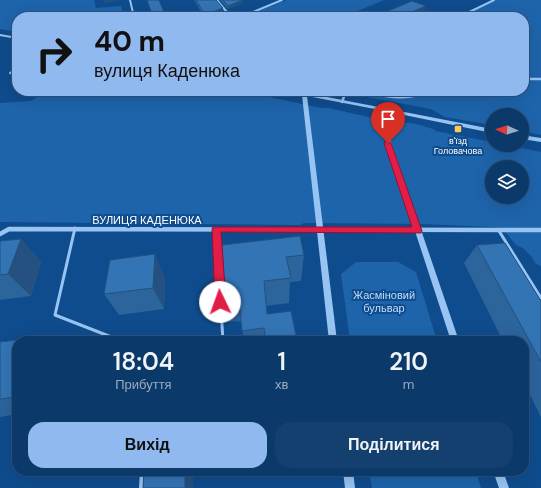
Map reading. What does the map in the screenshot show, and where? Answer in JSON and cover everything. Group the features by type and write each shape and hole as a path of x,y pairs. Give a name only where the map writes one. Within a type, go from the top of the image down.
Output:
{"street":[{"path":"130,0 133,12"},
{"path":"217,0 227,12"},
{"path":"253,12 282,0"},
{"path":"469,12 494,0"},
{"path":"0,35 12,37"},
{"path":"529,79 541,79"},
{"path":"304,96 332,336"},
{"path":"314,96 485,130"},
{"path":"342,102 344,96"},
{"path":"390,96 402,98 418,96"},
{"path":"377,109 453,336"},
{"path":"529,137 541,140"},
{"name":"ВУЛИЦЯ КАДЕНЮКА","path":"0,234 9,229 75,228 320,231 541,230"},
{"path":"349,476 350,488"},
{"path":"500,476 504,488"}],"lane":[{"path":"75,228 55,315 109,336"},
{"path":"216,229 222,336"},
{"path":"499,231 541,298"},
{"path":"141,488 142,476"}],"green space":[{"path":"0,0 94,0 96,8 121,6 123,12 12,12 12,31 0,29"},
{"path":"287,0 384,0 355,12 255,12"},
{"path":"494,0 541,0 541,135 529,132 529,108 485,108 485,124 445,117 431,109 362,96 529,96 529,12 469,12"},
{"path":"38,96 265,96 321,108 329,108 398,124 417,124 436,130 435,131 485,141 485,152 529,152 529,150 541,152 541,266 536,264 532,257 523,248 516,245 502,228 492,227 423,224 304,223 300,225 0,222 0,103 31,101"},
{"name":"Жасміновий бульвар","path":"356,262 398,262 416,272 435,336 349,336 341,274"},
{"path":"370,476 477,476 481,488 372,488"}],"building":[{"path":"147,0 159,0 164,12 151,12"},
{"path":"196,0 216,0 223,8 213,12 203,12"},
{"path":"223,0 243,0 228,6"},
{"path":"412,1 426,6 412,12 388,11"},
{"path":"300,236 304,255 286,257 291,278 264,281 267,314 291,311 296,336 265,336 264,328 242,331 239,297 225,299 222,245"},
{"path":"21,239 8,274 0,275 0,241"},
{"path":"505,243 541,301 541,362 529,340 529,336 527,336 477,245"},
{"path":"155,254 153,288 104,294 110,260"},
{"path":"12,341 12,398 0,399 0,342"},
{"path":"144,476 185,476 185,488 143,488"}],"place":[{"name":"в'їзд Головачова","path":"458,129"}],"route":[{"path":"220,302 216,229 418,231 388,143"}]}
